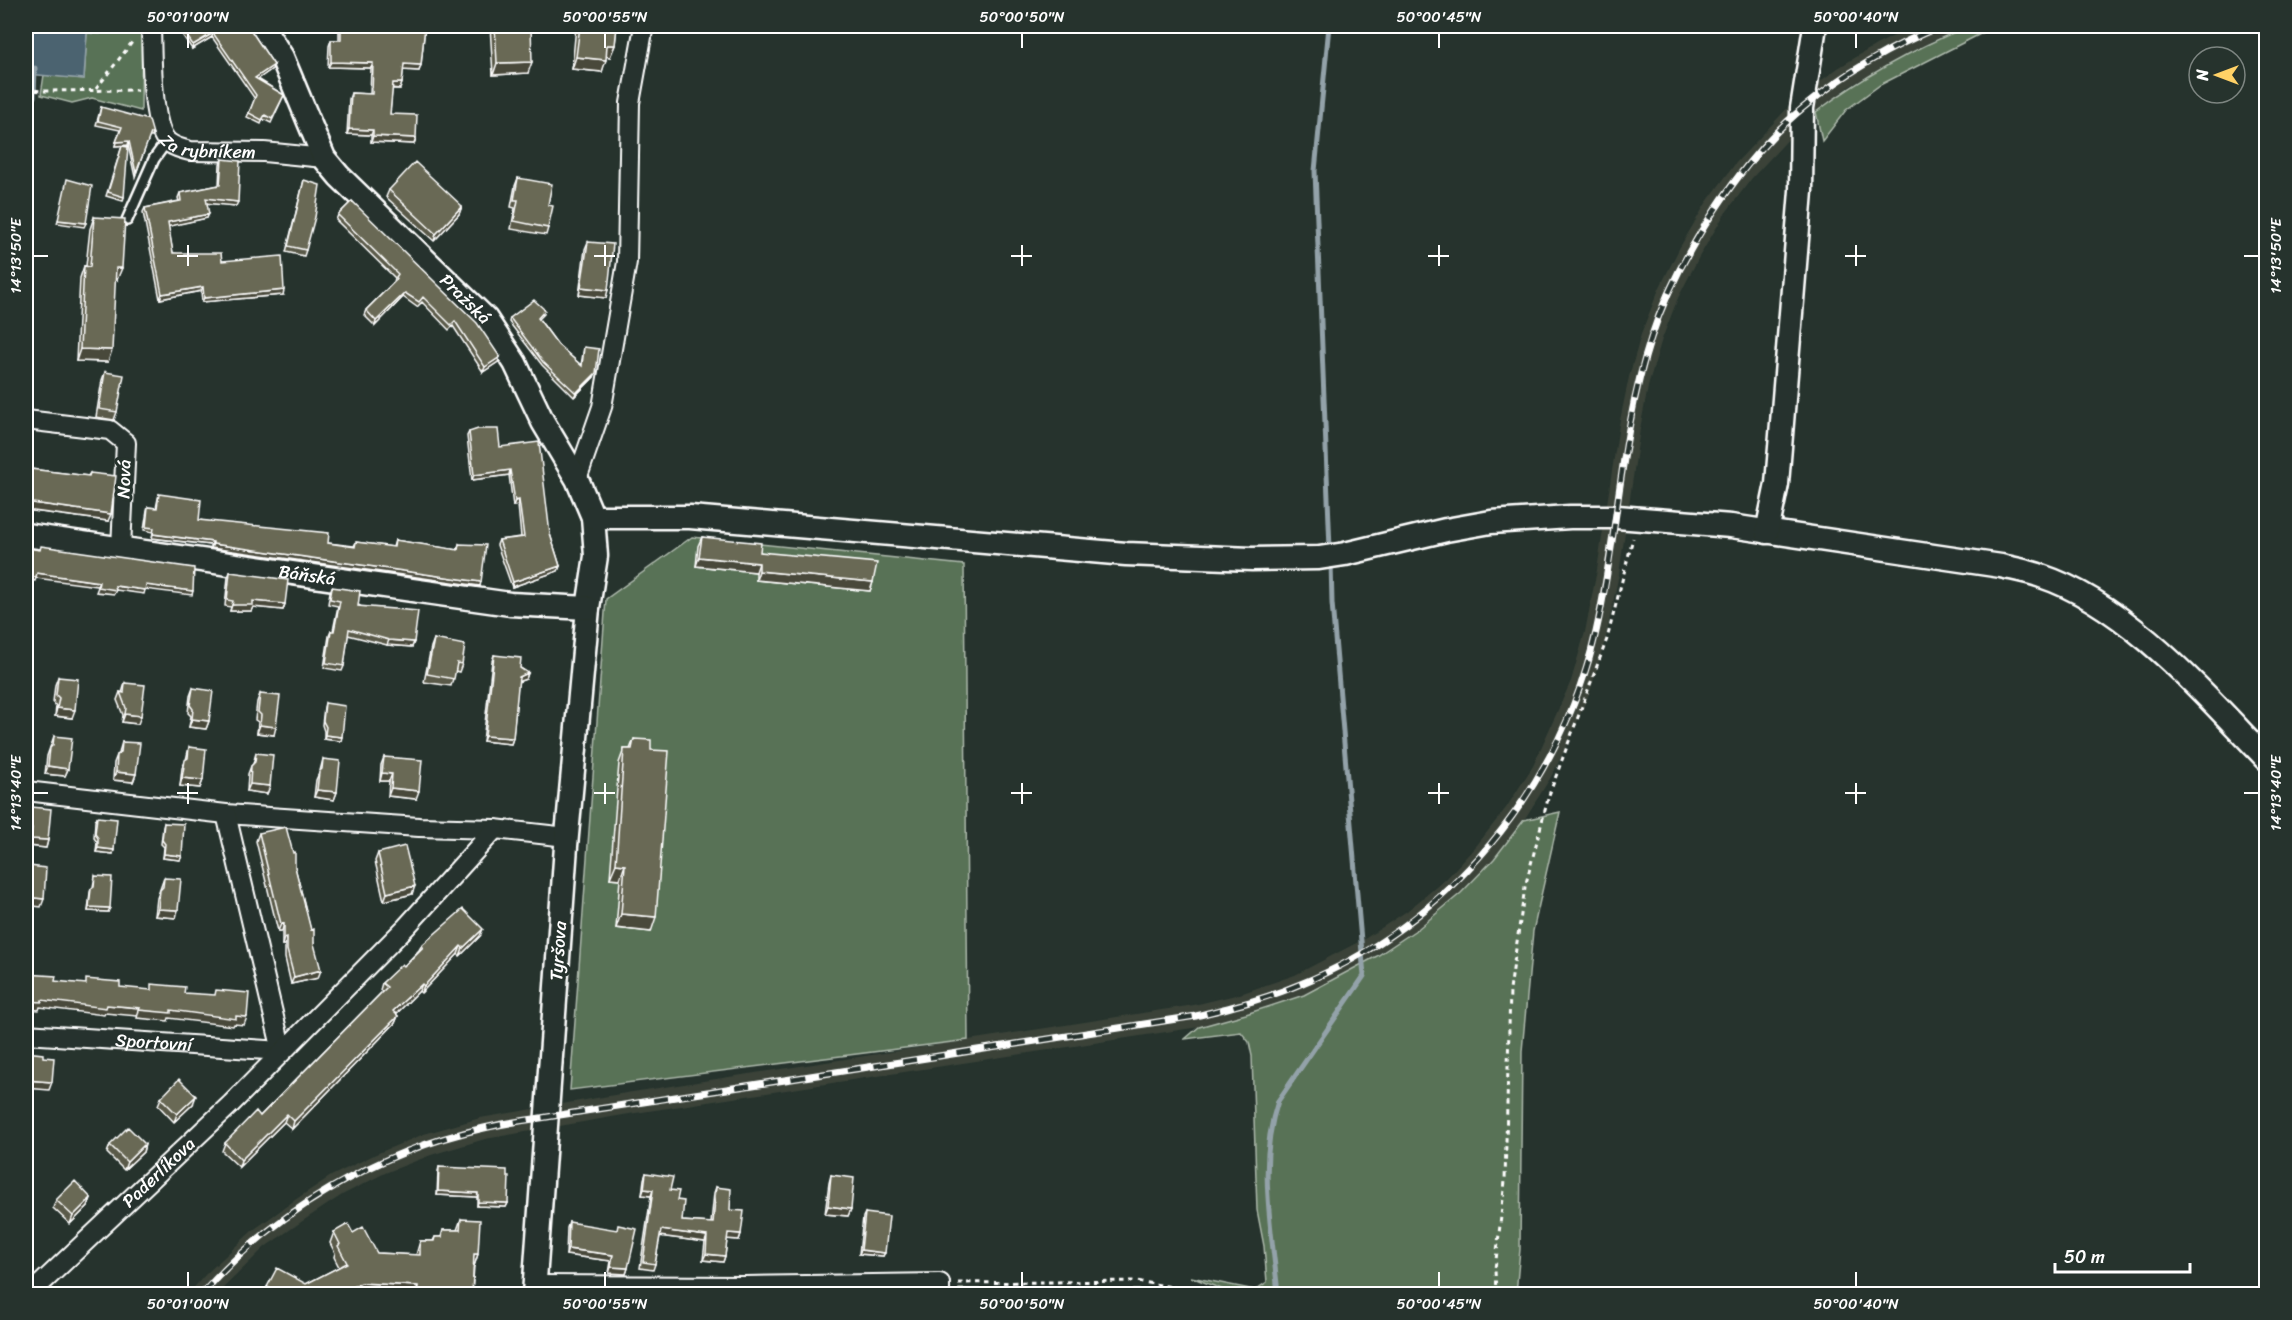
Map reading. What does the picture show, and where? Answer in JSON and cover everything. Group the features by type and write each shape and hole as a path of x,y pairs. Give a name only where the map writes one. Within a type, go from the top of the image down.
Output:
{"street":[{"name":"Pražská","path":"262,26 282,57 324,158 339,176 486,319 516,363 543,422 577,479 593,517 596,556 588,608"},
{"path":"577,479 602,407 627,262 630,103 644,26"},
{"path":"1767,532 1777,484 1801,191 1802,108 1815,26"},
{"name":"Za rybníkem","path":"144,30 161,131 167,141 178,148 190,151 264,153 324,158"},
{"name":"Nová","path":"26,420 110,430 126,443 121,548"},
{"path":"593,517 690,517 1126,554 1252,559 1318,558 1345,554 1446,530 1491,522 1570,517 1731,526 2001,566 2041,576 2078,592 2111,613 2175,665 2266,758"},
{"name":"Báňská","path":"26,535 510,604 588,608"},
{"name":"Tyršova","path":"534,1290 567,837 588,608"},
{"path":"26,790 226,814 419,827 495,829 567,837"},
{"path":"226,814 282,1051"},
{"name":"Paderlíkova","path":"30,1291 231,1104 406,927 495,829"},
{"name":"Sportovní","path":"26,1034 282,1051"},
{"path":"534,1290 940,1289"}],"lane":[{"path":"127,220 154,159 167,141"}],"path":[{"path":"96,89 144,30"},
{"path":"27,89 41,91 154,90"},
{"path":"1495,1294 1495,1269 1505,1181 1510,990 1525,887 1549,795 1607,639 1638,519"},
{"path":"940,1289 1136,1281 1213,1294"}],"shaded area":[{"path":"1914,26 1969,26 1932,41 1850,86 1809,117 1752,178 1724,215 1699,257 1678,298 1649,382 1619,574 1606,637 1591,689 1571,737 1551,777 1524,820 1494,859 1461,893 1419,928 1353,970 1304,995 1199,1027 629,1114 485,1139 431,1155 385,1173 342,1195 265,1247 217,1294 188,1294 252,1231 295,1200 331,1176 424,1134 480,1118 626,1093 1194,1005 1240,994 1295,975 1366,938 1407,911 1447,878 1506,808 1533,766 1571,681 1585,632 1597,570 1619,425 1629,377 1642,331 1659,289 1680,247 1706,203 1735,164 1795,100 1838,68"}],"green space":[{"path":"101,26 142,26 141,111 92,98 72,103 41,95 44,75 84,79 87,32 100,33"},
{"path":"1969,26 1996,26 1880,85 1846,110 1822,141 1816,112 1890,64"},
{"path":"692,537 964,565 968,1040 570,1090 606,599"},
{"path":"1560,812 1533,931 1522,1051 1520,1249 1516,1294 1234,1294 1191,1277 1255,1290 1267,1282 1264,1246 1257,1210 1252,1056 1249,1042 1241,1032 1185,1039 1199,1027 1304,995 1377,956 1419,928 1461,893 1494,859 1524,820"},
{"path":"959,1289 1147,1290 1188,1294 959,1294"}],"water":[{"path":"29,26 101,26 100,34 87,33 84,79 27,74"}],"building":[{"path":"180,26 248,26 274,65 255,78 284,95 272,119 265,115 262,120 249,113 256,95 213,33 193,45"},
{"path":"341,26 425,26 421,65 404,64 402,83 393,83 390,114 417,115 416,138 373,136 373,130 349,129 351,93 372,94 373,63 331,62 331,40 341,40"},
{"path":"495,26 531,26 532,62 497,63"},
{"path":"580,26 617,26 615,45 607,45 606,60 576,57"},
{"path":"101,107 149,120 153,134 151,133 136,173 129,141 116,142 122,127 98,121"},
{"path":"122,146 128,147 124,197 108,192"},
{"path":"222,159 240,161 238,202 206,198 209,214 168,222 173,253 221,253 222,261 282,256 284,290 204,298 203,287 162,294 145,208 181,201 180,193 220,185"},
{"path":"415,162 462,206 436,234 389,190"},
{"path":"518,178 552,184 548,205 553,206 548,228 514,221 518,200 514,200"},
{"path":"67,179 92,186 86,223 58,220"},
{"path":"304,180 320,185 315,217 306,250 288,246"},
{"path":"352,201 477,323 500,357 485,367 455,321 451,325 423,297 419,302 405,293 376,321 366,310 397,279 398,274 338,215"},
{"path":"94,217 125,219 122,268 116,268 112,350 80,349 84,266 90,267"},
{"path":"588,242 613,244 608,290 581,287"},
{"path":"534,300 545,310 538,318 558,345 582,366 584,347 599,349 596,373 576,393 543,362 510,318"},
{"path":"105,372 124,375 117,412 99,409"},
{"path":"478,429 498,429 500,447 539,442 550,534 560,566 513,582 499,540 524,537 519,500 515,501 510,470 474,475 469,432"},
{"path":"30,469 89,476 90,473 116,476 111,514 26,502"},
{"path":"159,494 201,500 199,520 329,533 328,543 355,547 356,542 394,547 395,540 458,550 459,544 486,545 481,582 153,534 154,528 146,527 148,507 157,508"},
{"path":"702,537 761,543 760,552 877,563 873,582 759,571 759,563 699,557"},
{"path":"41,546 194,568 193,591 146,585 145,590 115,586 116,590 98,587 99,582 37,573 36,577 27,576 26,583 26,548 40,550"},
{"path":"230,572 288,580 285,604 253,601 253,605 232,605 233,601 227,600"},
{"path":"332,587 360,591 358,606 418,611 414,642 389,640 349,629 344,666 326,663 331,631 334,631 340,601 330,599"},
{"path":"434,639 465,645 462,664 457,663 454,679 427,674"},
{"path":"494,655 521,658 520,668 528,673 519,677 513,738 485,736"},
{"path":"58,677 78,679 75,710 57,708"},
{"path":"125,683 145,685 141,716 125,714 126,708 120,692 124,693"},
{"path":"193,688 213,691 209,721 192,719 193,709 190,705"},
{"path":"260,694 280,696 276,727 260,725 261,715 258,712"},
{"path":"325,703 345,706 342,737 325,735 326,727 323,721"},
{"path":"54,736 72,738 68,769 48,766"},
{"path":"634,739 651,740 651,750 669,751 656,917 621,914 625,865 616,864 624,749 632,749"},
{"path":"122,742 140,743 136,774 116,772 117,755 121,753"},
{"path":"189,747 206,749 203,780 182,778"},
{"path":"256,753 273,755 270,786 250,784 251,766 255,762"},
{"path":"384,757 422,760 419,791 391,788 392,774 382,773"},
{"path":"323,759 340,761 337,792 317,790"},
{"path":"31,807 51,809 48,840 31,839 32,828 29,825"},
{"path":"97,817 117,819 114,850 98,848 98,838 95,834"},
{"path":"164,823 184,824 182,856 164,854 165,844 162,840"},
{"path":"286,827 293,853 295,852 295,867 311,930 314,929 314,944 321,970 294,977 287,950 287,937 284,938 284,923 281,924 259,833"},
{"path":"405,846 415,886 387,893 378,853"},
{"path":"29,866 46,868 44,899 26,897 26,878 29,875"},
{"path":"95,876 112,877 110,908 89,907"},
{"path":"164,878 181,879 178,910 158,909"},
{"path":"463,909 483,929 463,948 461,946 424,986 422,984 393,1011 398,1016 294,1121 287,1114 241,1160 225,1143 256,1111 260,1116 387,987 382,983 402,964 404,966 423,947 422,945"},
{"path":"26,974 56,976 55,981 86,984 86,979 120,982 120,987 151,990 151,984 185,987 184,993 215,995 216,990 249,993 247,1017 236,1016 236,1019 171,1010 171,1013 107,1005 106,1008 42,1000 42,1002 26,1001"},
{"path":"26,1052 54,1058 52,1082 26,1080"},
{"path":"179,1079 196,1096 177,1114 161,1098"},
{"path":"128,1127 145,1144 127,1162 110,1145"},
{"path":"439,1167 507,1170 507,1176 509,1176 508,1203 478,1202 478,1193 438,1191"},
{"path":"646,1173 673,1177 670,1190 679,1191 677,1200 684,1201 682,1221 713,1223 716,1187 731,1189 730,1210 744,1211 741,1234 728,1233 725,1256 706,1254 707,1236 661,1230 655,1264 643,1262 653,1190 644,1189"},
{"path":"831,1175 854,1178 851,1209 828,1206"},
{"path":"75,1181 91,1198 73,1216 56,1200"},
{"path":"865,1213 889,1216 885,1253 861,1250"},
{"path":"461,1219 480,1220 478,1254 474,1254 472,1294 418,1294 418,1286 361,1283 339,1294 281,1294 267,1287 277,1268 306,1284 347,1263 334,1232 348,1224 353,1233 363,1227 377,1253 420,1255 420,1241 434,1241 435,1237 442,1237 443,1230 460,1230"},
{"path":"569,1222 617,1230 618,1225 637,1229 628,1268 611,1267 613,1255 568,1249"}],"waterway":[{"path":"1329,26 1315,171 1330,549"},
{"path":"26,131 34,96 35,68"},
{"path":"1278,1294 1267,1172 1268,1148 1278,1101 1364,976 1332,603 1331,562"}],"railway":[{"path":"202,1294 230,1264 294,1212 367,1169 444,1138 516,1122 1196,1016 1260,999 1298,985 1352,959 1403,927 1449,888 1490,845 1525,797 1555,745 1579,690 1596,632 1610,558 1632,410 1651,338 1677,276 1713,212 1757,154 1780,128 1804,107 1870,61 1941,26"}]}
